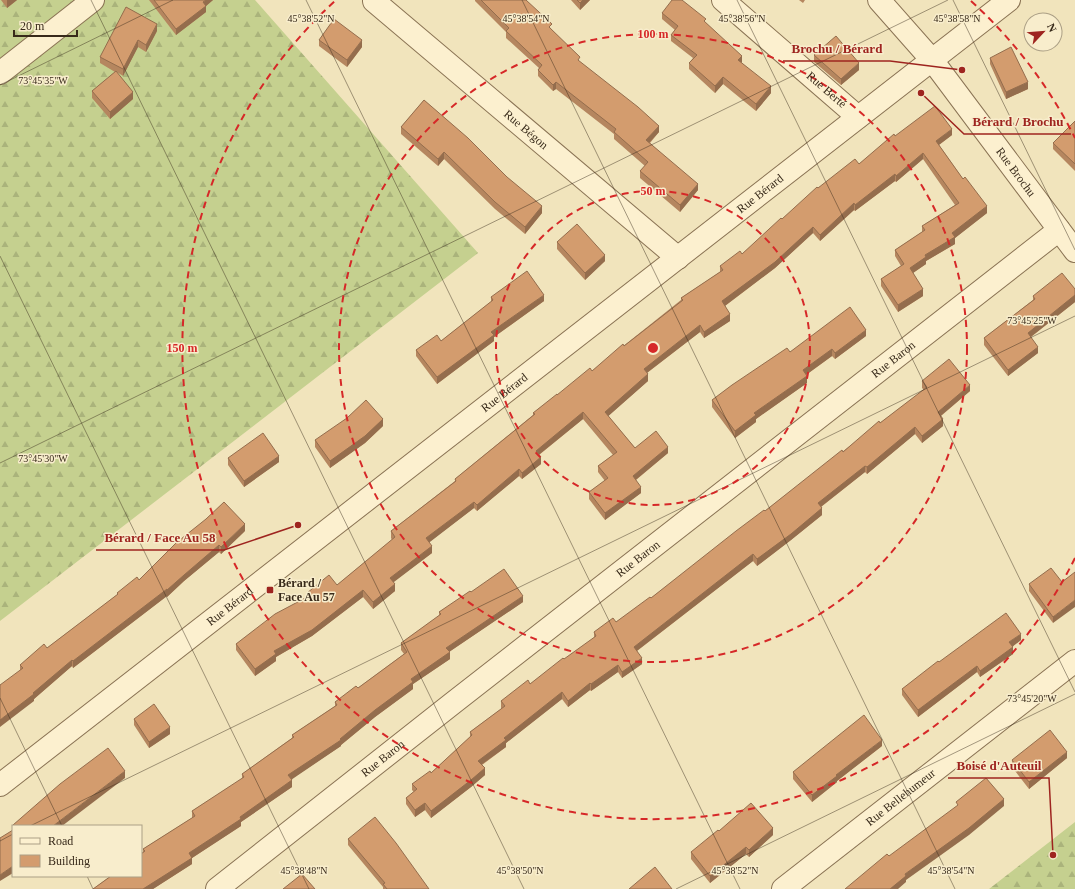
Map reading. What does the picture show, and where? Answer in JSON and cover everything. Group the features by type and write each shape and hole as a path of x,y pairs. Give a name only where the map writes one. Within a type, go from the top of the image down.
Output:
{"street":[{"path":"0,73 93,0"},
{"name":"Rue Berté","path":"723,0 858,117"},
{"name":"Rue Brochu","path":"879,0 932,60 1075,251"},
{"name":"Rue Bérard","path":"0,785 1009,0"},
{"name":"Rue Bégon","path":"374,1 678,258"},
{"name":"Rue Baron","path":"217,889 459,698 1059,230"},
{"name":"Rue Bellehumeur","path":"783,889 1075,661"}],"green space":[{"path":"0,0 255,0 478,253 0,621"},
{"path":"1075,822 1075,889 989,889"}],"building":[{"path":"154,0 206,0 203,2 206,6 176,29"},
{"path":"481,0 526,0 552,24 549,27 580,57 578,60 638,107 659,126 646,140 698,184 680,205 640,171 648,162 614,132 616,129 556,82 553,85 538,70 542,65 506,31 509,28"},
{"path":"672,0 682,0 706,19 704,21 742,56 738,60 771,86 756,104 723,77 715,86 689,63 697,55 671,35 678,26 662,13"},
{"path":"126,7 157,24 146,45 138,40 123,69 100,57"},
{"path":"334,19 362,40 347,60 319,40"},
{"path":"836,36 859,63 841,79 814,55"},
{"path":"1011,47 1028,82 1006,92 990,58"},
{"path":"116,71 133,92 110,112 92,91"},
{"path":"424,100 468,138 507,177 542,206 525,227 495,202 444,152 438,159 401,127"},
{"path":"935,106 952,129 936,141 963,179 965,177 987,206 952,233 955,237 925,255 926,257 910,268 923,289 898,305 881,279 904,264 895,250 925,230 922,226 959,203 923,153 896,176 895,174 855,205 854,203 820,235 813,227 775,262 722,301 730,314 704,332 700,325 644,369 648,374 605,412 635,448 656,431 668,447 633,476 641,487 605,513 589,492 608,478 598,466 617,452 583,412 536,451 541,457 522,473 519,469 477,505 474,502 426,538 432,546 390,578 395,584 373,602 363,590 312,630 274,651 276,654 255,669 236,644 275,614 309,596 307,593 329,575 337,585 395,537 391,531 456,481 455,479 535,414 533,413 590,368 592,371 623,344 624,346 683,300 681,298 723,270 720,266 740,251 742,254 817,187 818,188 855,159 859,164 894,134 895,136"},
{"path":"1075,121 1075,164 1053,143"},
{"path":"577,224 605,255 585,273 557,242"},
{"path":"527,271 544,295 491,332 494,335 437,377 416,350 437,335 441,341 493,300 491,297"},
{"path":"1062,273 1075,289 1075,295 1028,333 1038,347 1008,370 984,338 1035,299 1033,296"},
{"path":"850,307 866,330 835,353 832,349 803,370 807,376 754,413 756,415 735,431 712,400 787,348 790,352"},
{"path":"949,359 970,385 938,412 943,419 922,436 915,427 867,467 865,466 818,503 822,508 791,534 757,559 753,554 634,647 642,658 622,672 618,665 591,684 590,683 568,701 562,692 504,738 506,740 478,761 485,768 471,780 431,811 425,803 415,810 406,798 417,789 412,784 430,771 431,773 472,735 470,732 505,706 501,701 528,680 530,684 563,658 564,659 596,636 594,632 613,618 616,622 650,597 651,598 842,450 843,452 879,421 880,423 927,387 922,381"},
{"path":"366,400 383,419 365,436 330,461 315,440 347,418"},
{"path":"263,433 279,456 244,481 228,458"},
{"path":"224,502 245,524 221,547 219,545 167,590 73,661 72,660 33,693 34,694 0,720 0,685 23,668 20,665 44,644 47,648 118,594 117,593 137,577 139,580 176,543 206,519"},
{"path":"1051,568 1062,582 1075,572 1075,600 1053,617 1029,584"},
{"path":"504,569 523,596 446,648 450,652 411,679 413,682 375,710 340,739 341,740 288,775 292,780 240,817 241,819 189,853 192,858 143,889 93,889 110,877 142,877 142,853 145,851 143,849 195,816 192,811 244,777 242,774 294,737 292,735 337,705 335,702 356,686 358,688 407,652 401,643 441,614 439,612 470,591 471,592"},
{"path":"1006,613 1021,634 1009,642 1013,647 980,671 977,666 918,710 902,689 938,661 939,662"},
{"path":"154,704 170,727 149,742 134,719"},
{"path":"864,715 882,740 812,795 793,772"},
{"path":"1050,730 1067,752 1029,782 1012,760"},
{"path":"108,748 125,771 54,825 13,825 60,784"},
{"path":"986,778 1004,799 969,828 905,874 906,876 890,889 845,889 887,854 889,856 958,805 956,802"},
{"path":"751,803 773,828 749,850 746,847 710,876 691,852 718,830 719,831"},
{"path":"375,817 396,843 429,889 387,889 383,884 385,883 348,839"},
{"path":"12,831 12,867 0,875 0,838"},
{"path":"655,867 672,889 629,889"},
{"path":"302,874 315,889 283,889"}],"place":[{"name":"Brochu / Bérard","path":"962,70"},
{"name":"Bérard / Brochu","path":"921,93"},
{"name":"Bérard / Face Au 58","path":"298,525"},
{"name":"Bérard / Face Au 57","path":"270,590"},
{"name":"Boisé d'Auteuil","path":"1053,855"}]}
